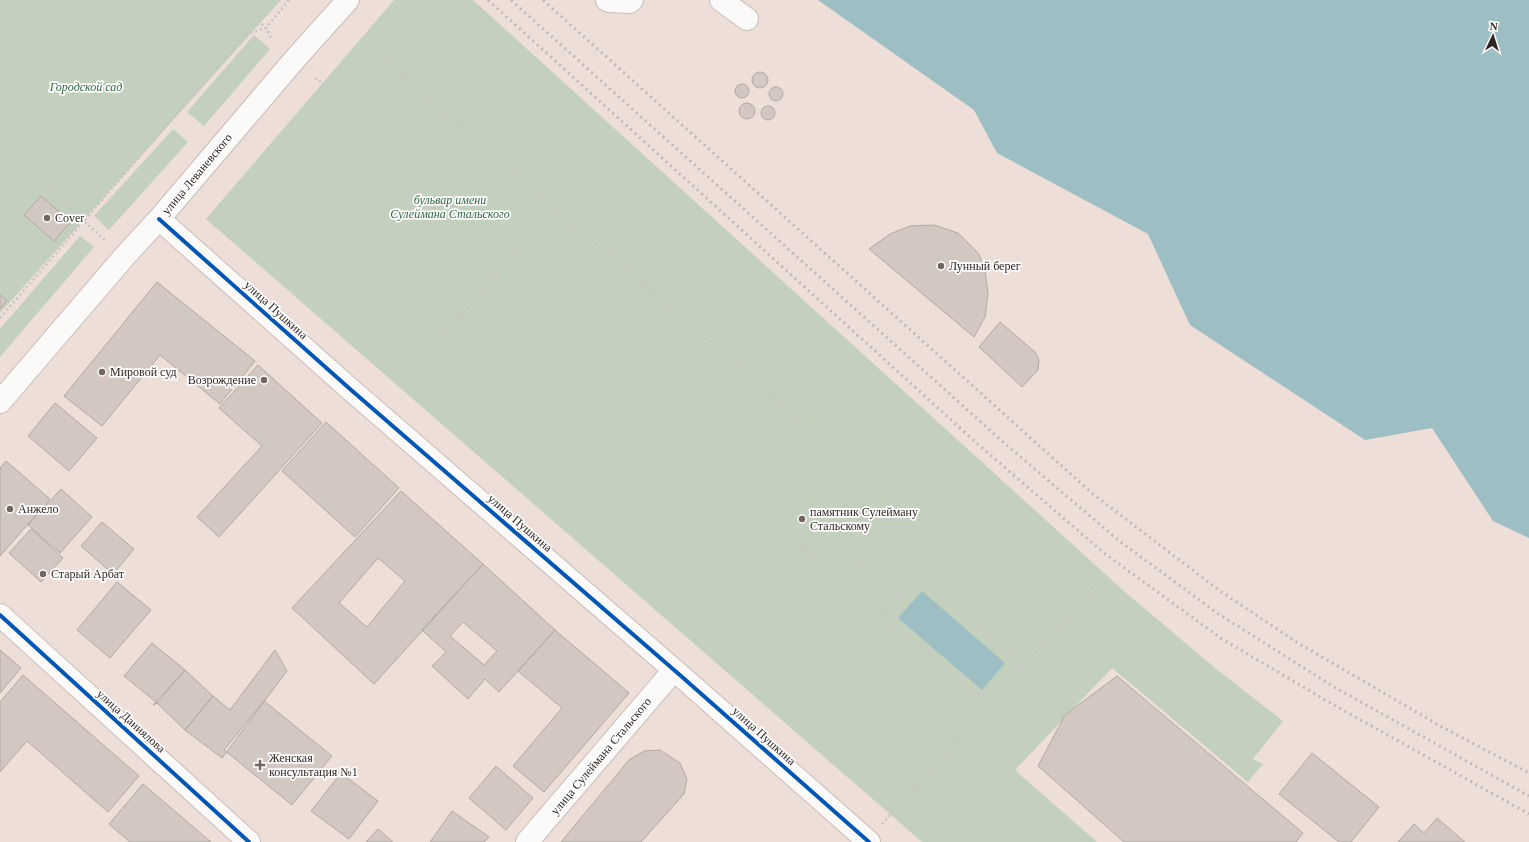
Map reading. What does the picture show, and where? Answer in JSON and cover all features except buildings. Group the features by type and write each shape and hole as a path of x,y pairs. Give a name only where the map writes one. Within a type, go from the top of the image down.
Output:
{"street":[{"name":"улица Леваневского","path":"0,402 348,0"},
{"path":"607,0 629,2 632,0"},
{"path":"721,0 746,19"},
{"name":"улица Пушкина","path":"159,219 350,389 674,670 868,841"},
{"name":"улица Даниялова","path":"0,615 249,842"},
{"name":"улица Сулеймана Стальского","path":"528,842 674,670"}],"path":[{"path":"236,0 266,28 271,38"},
{"path":"0,318 245,34 266,28 289,0"},
{"path":"373,50 816,434"},
{"path":"316,78 335,92"},
{"path":"0,144 124,257"},
{"path":"444,335 515,252"},
{"path":"815,478 860,519 839,542 820,562 775,522 815,478"},
{"path":"839,542 899,595"},
{"path":"989,704 882,615 919,572 1023,666"},
{"path":"868,841 1098,582"}],"green space":[{"name":"Городской сад","path":"0,0 281,0 0,313"},
{"name":"бульвар имени Сулеймана Стальского","path":"394,0 473,0 1125,592 1215,668 1283,721 1253,759 1263,764 1248,782 1112,668 1015,770 1097,842 922,842 206,219"},
{"path":"254,35 270,49 204,126 187,112"},
{"path":"173,129 188,142 109,230 94,216"},
{"path":"80,236 94,247 0,357 0,329"}],"water":[{"path":"818,0 1529,0 1529,538 1493,521 1432,428 1365,440 1190,325 1148,234 997,153 974,110"},
{"path":"922,591 1005,663 982,690 898,618"}],"railway":[{"path":"488,0 981,447 1104,553 1222,639 1334,705 1529,814"},
{"path":"511,0 1002,441 1118,540 1217,613 1334,687 1529,796"},
{"path":"543,0 1093,494 1220,591 1298,643 1442,727 1529,773"}],"cycle path":[{"path":"159,219 350,389 681,676 869,842"},
{"path":"0,615 249,842"}],"place":[{"name":"Cover","path":"47,218"},
{"name":"Лунный берег","path":"941,266"},
{"name":"Мировой суд","path":"102,372"},
{"name":"Возрождение","path":"264,380"},
{"name":"Анжело","path":"10,509"},
{"name":"памятник Сулейману Стальскому","path":"802,519"},
{"name":"Старый Арбат","path":"43,574"},
{"name":"Женская консультация №1","path":"260,765"}]}
